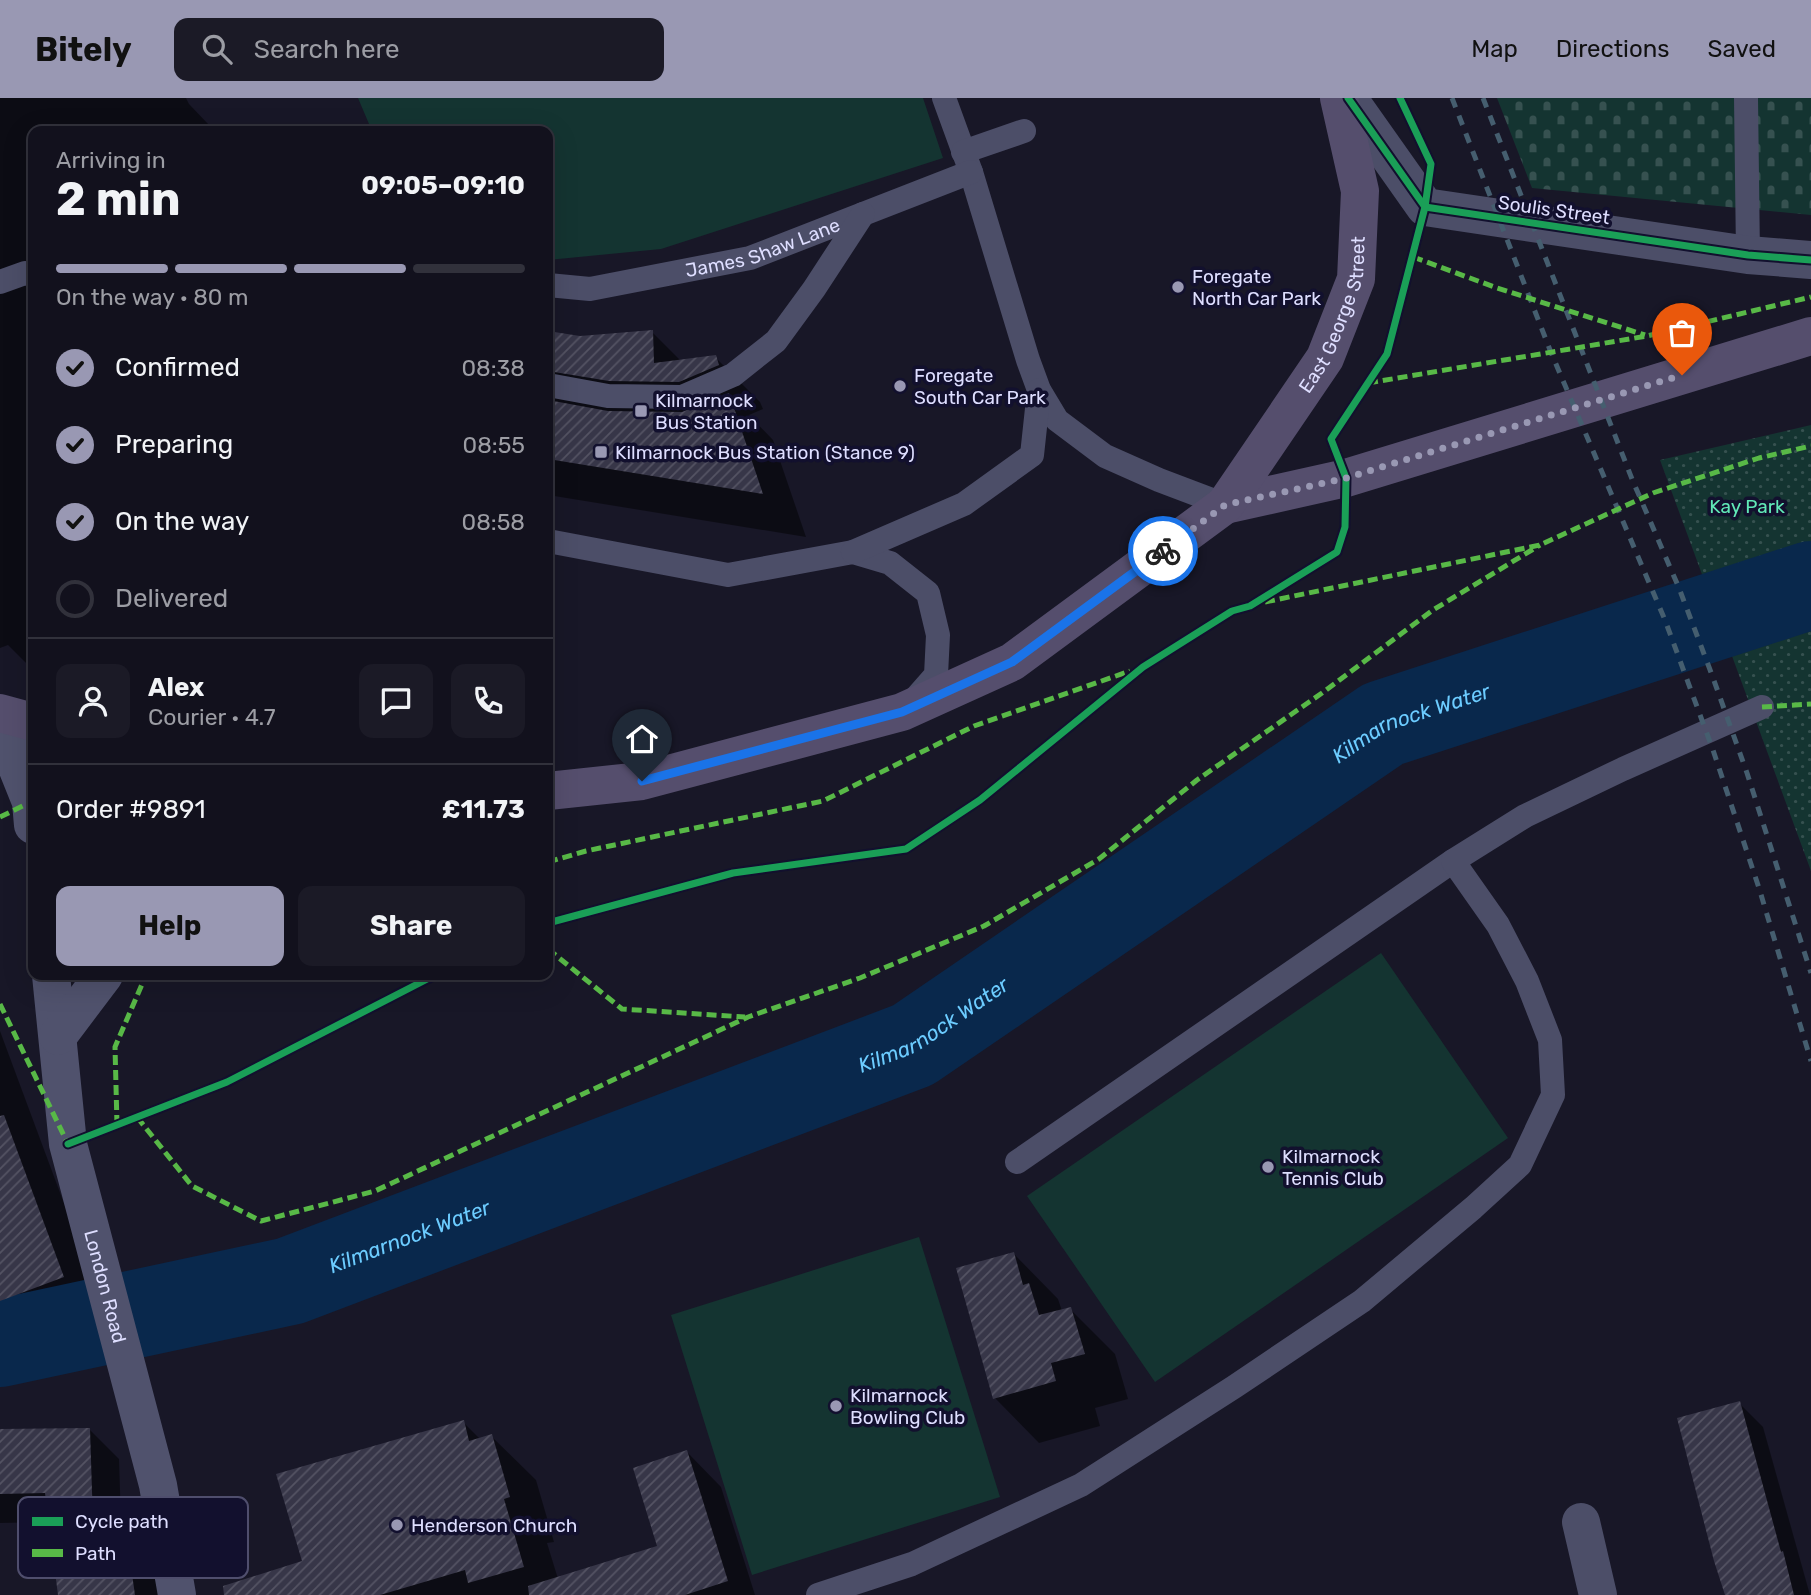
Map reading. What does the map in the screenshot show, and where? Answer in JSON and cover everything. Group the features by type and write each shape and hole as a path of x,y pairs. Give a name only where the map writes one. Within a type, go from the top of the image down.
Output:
{"main road":[{"name":"East George Street","path":"1225,505 1325,358 1356,279 1360,191 1339,98"},
{"path":"553,790 642,781 902,712 1012,662 1225,505 1346,478 1811,336"},
{"path":"0,713 28,721"},
{"path":"0,725 28,797"},
{"name":"London Road","path":"52,980 68,1144 160,1497"},
{"path":"58,1036 100,980"}],"street":[{"name":"Soulis Street","path":"1348,98 1425,207 1748,255 1811,260"},
{"path":"1581,1522 1598,1595"}],"lane":[{"path":"944,98 967,162 1028,360 1039,390 1057,421 1105,456 1225,505"},
{"path":"1746,98 1748,255"},
{"name":"James Shaw Lane","path":"553,285 590,289 750,258 863,214 1024,131"},
{"path":"553,386 608,396 682,397 733,375 776,341 863,214"},
{"path":"0,282 28,274"},
{"path":"553,542 728,575 853,552 964,504 1032,455 1039,390"},
{"path":"853,552 890,563 928,593 938,635 936,675 902,712"},
{"path":"1017,1162 1453,861 1525,816 1762,707"},
{"path":"818,1595 912,1564 1081,1485 1362,1301 1520,1165 1553,1095 1550,1040 1527,981 1498,925 1453,861"},
{"path":"58,1036 68,980"}],"green space":[{"path":"358,98 923,98 943,158 661,249 553,260 553,126 370,126"},
{"path":"1497,98 1811,98 1811,215 1532,188"},
{"name":"Kay Park","path":"1811,425 1811,871 1660,460"},
{"name":"Kilmarnock Tennis Club","path":"1381,953 1508,1138 1155,1382 1027,1196"},
{"name":"Kilmarnock Bowling Club","path":"919,1237 1000,1497 752,1575 671,1315"}],"building":[{"path":"653,330 654,363 716,355 719,365 679,382 609,381 553,372 553,332 580,336"},
{"path":"729,393 763,494 553,460 553,401 608,411 682,412"},
{"path":"4,1115 64,1277 0,1301 0,1116"},
{"name":"Kilmarnock Bowling Club","path":"1014,1252 1023,1285 1029,1283 1039,1315 1071,1307 1085,1354 1051,1363 1056,1381 993,1399 956,1268"},
{"path":"1740,1401 1794,1595 1725,1595 1714,1561 1677,1418"},
{"name":"Henderson Church","path":"464,1420 469,1441 492,1434 510,1497 504,1499 524,1567 468,1583 465,1570 380,1595 224,1595 223,1586 302,1561 276,1474"},
{"path":"90,1428 92,1497 46,1497 45,1493 0,1494 0,1429"},
{"path":"687,1450 728,1581 685,1595 529,1595 528,1586 657,1546 633,1468"},
{"path":"56,1578 133,1578 135,1595 58,1595"}],"waterway":[{"name":"Kilmarnock Water","path":"0,1343 290,1281 913,1045 1383,724 1811,585"}],"railway":[{"path":"1452,98 1550,350 1665,620 1713,750 1759,888 1811,1061"},
{"path":"1483,98 1712,675 1747,773 1811,973"}],"marked path":[{"path":"1413,257 1497,288 1645,335"},
{"path":"1368,383 1647,336 1811,297"},
{"path":"1265,602 1540,545 1653,493 1759,458 1811,446"},
{"path":"137,1117 192,1186 261,1221 375,1191 748,1017 860,978 984,926 1099,859 1197,780 1322,693 1433,610 1540,545"},
{"path":"553,861 586,851 823,801 974,726 1130,671"},
{"path":"1762,707 1811,704"},
{"path":"0,817 28,803"},
{"path":"553,953 622,1009 745,1017"},
{"path":"117,1125 115,1047 144,980"},
{"path":"0,1004 68,1144"}],"cycle path":[{"path":"1348,98 1425,207 1748,255 1811,260"},
{"path":"553,922 733,873 906,849 980,800 1143,667 1232,611 1250,606 1337,552 1345,527 1346,478 1331,439 1387,354 1425,207 1431,164 1400,98"},
{"path":"68,1144 227,1082 425,980"}],"way so far":[{"path":"1163,551 1225,505 1346,478 1682,375"}],"place":[{"name":"Foregate North Car Park","path":"1178,287"},
{"name":"Foregate South Car Park","path":"900,386"},
{"name":"Kilmarnock Bus Station","path":"641,411"},
{"name":"Kilmarnock Bus Station (Stance 9)","path":"601,452"},
{"name":"Kilmarnock Tennis Club","path":"1268,1167"},
{"name":"Kilmarnock Bowling Club","path":"836,1406"},
{"name":"Henderson Church","path":"397,1525"}],"route":[{"path":"642,781 902,712 1012,662 1163,551"}]}
